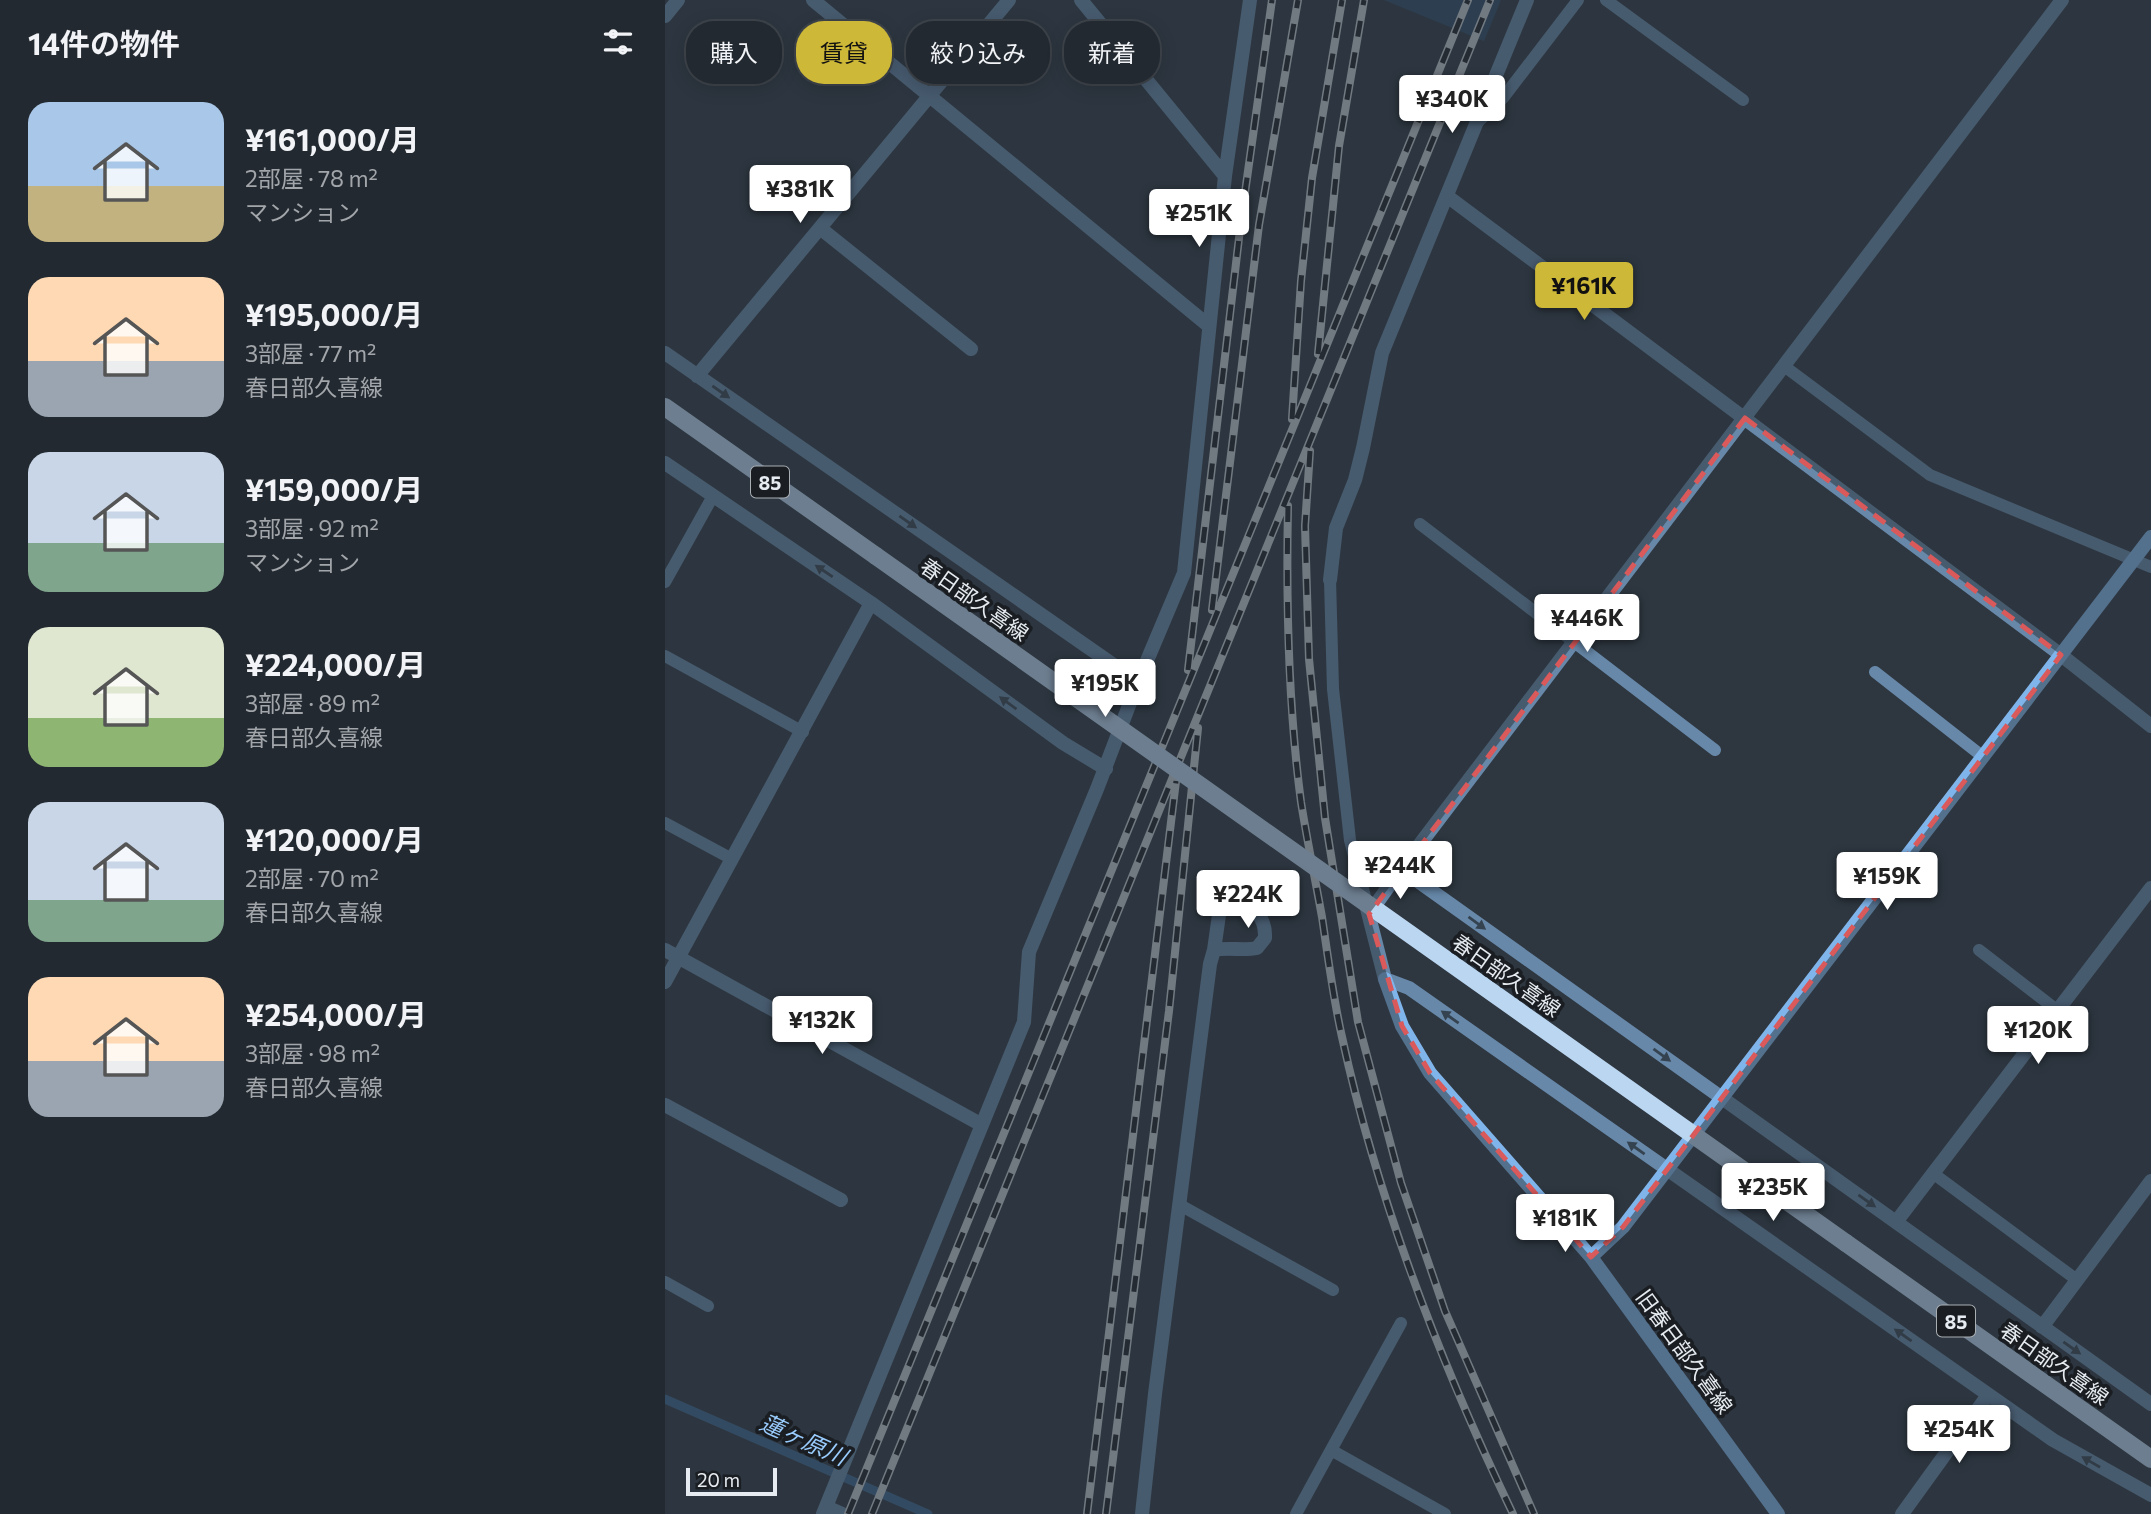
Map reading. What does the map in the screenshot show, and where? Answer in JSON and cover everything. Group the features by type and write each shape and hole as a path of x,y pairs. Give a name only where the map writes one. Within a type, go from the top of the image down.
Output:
{"main road":[{"name":"春日部久喜線","path":"665,407 2151,1459"}],"street":[{"path":"665,16 678,0"},
{"path":"813,0 1209,326"},
{"path":"697,376 1009,0"},
{"path":"1081,0 1225,176"},
{"path":"842,1514 825,1511 1024,1022 1029,952 1184,573 1225,176 1250,0"},
{"path":"1330,580 1336,528 1355,480 1366,438 1378,365 1527,0"},
{"path":"1370,914 1401,869 2062,0"},
{"path":"1447,196 2061,655 2151,726"},
{"path":"820,228 971,349"},
{"path":"665,353 1138,681"},
{"path":"665,463 871,603 1063,743 1106,769"},
{"path":"1591,1257 1623,1227 1723,1099 2151,537"},
{"path":"665,982 672,954 732,859 871,603"},
{"path":"1401,869 2151,1404"},
{"path":"1360,881 1385,979 1406,985 2053,1440 2151,1495"},
{"path":"1896,1222 2151,888"},
{"path":"1142,1514 1210,964 1214,950"},
{"path":"672,954 982,1125"},
{"name":"旧春日部久喜線","path":"1385,979 1402,1026 1430,1073 1591,1257 1778,1514"},
{"path":"665,1105 841,1200"},
{"path":"2042,1327 2148,1191"},
{"path":"1902,1514 1988,1395"}],"lane":[{"path":"1476,124 1503,98 1578,0"},
{"path":"1606,0 1743,100"},
{"path":"1784,366 1930,475 2151,567"},
{"path":"665,582 713,496"},
{"path":"1420,524 1715,750"},
{"path":"1330,580 1333,689 1350,840 1360,881"},
{"path":"665,656 803,732"},
{"path":"1875,672 1982,756"},
{"path":"665,823 732,859"},
{"path":"1979,950 2058,1011"},
{"path":"1934,1174 2077,1280"},
{"path":"1180,1205 1332,1290"},
{"path":"665,1282 708,1306"},
{"path":"1296,1514 1401,1324"},
{"path":"1331,1450 1445,1514"}],"highlighted area":[{"path":"1745,418 2061,655 1623,1227 1591,1257 1430,1073 1402,1026 1369,914"}],"shaded area":[{"path":"1384,0 1501,0 1484,41"}],"waterway":[{"name":"蓮ヶ原川","path":"665,1399 928,1514"}],"railway":[{"path":"1188,670 1241,221 1272,0"},
{"path":"1212,610 1259,225 1298,0"},
{"path":"1292,419 1301,281 1312,178 1342,0"},
{"path":"1318,354 1339,146 1364,0"},
{"path":"848,1514 1468,0"},
{"path":"872,1514 1490,0"},
{"path":"1310,451 1305,526 1309,659 1325,818 1358,1022 1401,1183 1445,1311 1534,1514"},
{"path":"1288,506 1287,580 1293,728 1303,816 1342,1037 1374,1160 1414,1280 1436,1340 1513,1514"},
{"path":"1106,1514 1169,1011 1198,728"},
{"path":"1087,1514 1176,781"}]}
